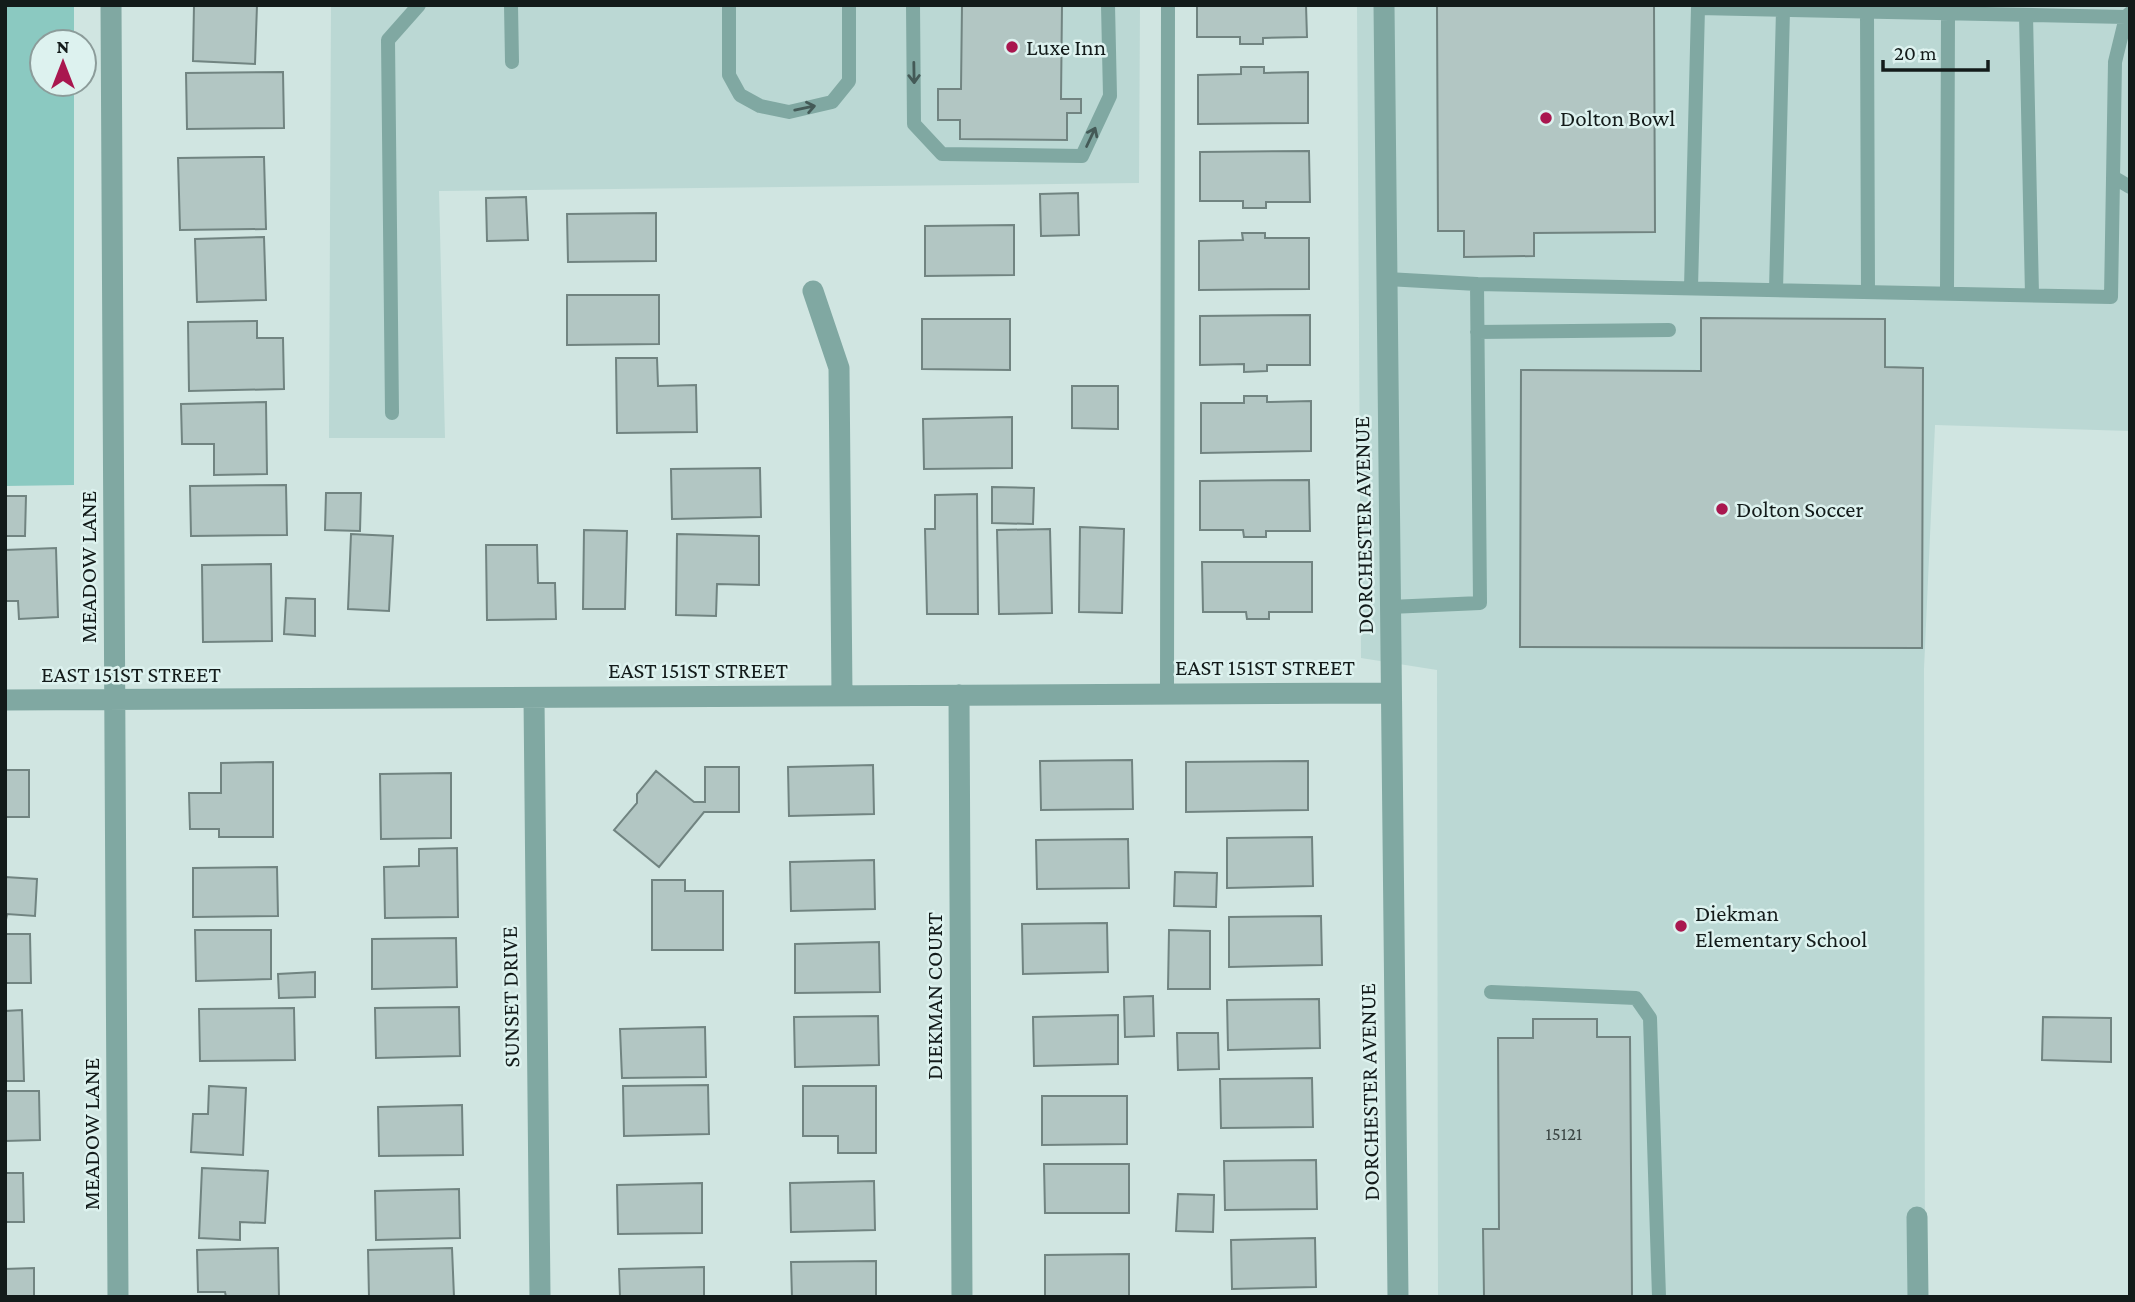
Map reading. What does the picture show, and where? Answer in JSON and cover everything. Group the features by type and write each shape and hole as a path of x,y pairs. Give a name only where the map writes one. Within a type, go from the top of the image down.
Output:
{"street":[{"name":"MEADOW LANE","path":"111,5 118,1297"},
{"name":"DORCHESTER AVENUE","path":"1384,5 1398,1297"},
{"path":"813,291 839,368 842,696"},
{"name":"EAST 151ST STREET","path":"5,701 1391,693"},
{"name":"DIEKMAN COURT","path":"959,695 962,1297"},
{"name":"SUNSET DRIVE","path":"534,698 540,1297"},
{"path":"1917,1217 1918,1297"}],"lane":[{"path":"392,413 388,40 419,5"},
{"path":"511,5 512,62"},
{"path":"729,5 729,75 740,95 760,106 789,112 832,102 849,80 849,5"},
{"path":"913,5 914,124 942,154 1082,156 1110,96 1108,5"},
{"path":"1167,694 1168,5"},
{"path":"1387,279 1477,284 2111,297 2115,62 2128,15 1698,8 1691,288"},
{"path":"1776,290 1783,10"},
{"path":"1867,12 1868,292"},
{"path":"1947,293 1948,13"},
{"path":"2026,15 2032,295"},
{"path":"2113,177 2130,187"},
{"path":"1390,607 1480,603 1477,284"},
{"path":"1477,332 1669,330"},
{"path":"1491,992 1636,998 1650,1018 1659,1297"}],"shaded area":[{"path":"5,5 74,5 74,28 28,28 28,98 74,98 74,485 5,486"},
{"path":"331,5 1140,5 1139,183 439,191 445,438 329,438"},
{"path":"1357,5 2130,5 2130,431 1935,425 1924,669 1925,1297 1438,1297 1437,670 1361,658"}],"building":[{"path":"194,5 257,5 255,64 193,61"},
{"name":"Luxe Inn","path":"962,5 1062,5 1061,99 1081,99 1081,113 1067,113 1067,140 960,139 960,120 938,120 938,89 961,89"},
{"path":"1197,5 1306,5 1307,37 1263,38 1263,44 1240,44 1240,37 1197,37"},
{"name":"Dolton Bowl","path":"1437,5 1654,5 1655,232 1534,233 1534,256 1464,257 1464,231 1438,231"},
{"path":"1241,67 1264,67 1264,73 1308,72 1308,123 1198,124 1198,75 1241,74"},
{"path":"283,72 284,128 187,129 186,73"},
{"path":"1309,151 1310,202 1266,202 1266,208 1243,208 1243,201 1200,201 1200,152"},
{"path":"264,157 266,229 180,230 178,158"},
{"path":"1078,193 1079,235 1041,236 1040,194"},
{"path":"526,197 528,240 487,241 486,198"},
{"path":"656,213 656,261 568,262 567,214"},
{"path":"1014,225 1014,275 925,276 925,226"},
{"path":"1242,233 1265,233 1265,238 1309,238 1309,289 1199,290 1199,241 1243,240"},
{"path":"264,237 266,300 197,302 195,239"},
{"path":"567,295 659,295 659,344 567,345"},
{"path":"1310,315 1310,365 1267,365 1267,371 1244,372 1244,364 1200,365 1200,316"},
{"name":"Dolton Soccer","path":"1701,318 1885,319 1885,367 1923,368 1922,648 1520,647 1521,370 1701,371"},
{"path":"922,319 1010,319 1010,370 922,369"},
{"path":"257,321 257,338 283,338 284,389 189,391 188,322"},
{"path":"616,358 657,358 658,386 696,385 697,432 617,433"},
{"path":"1072,386 1118,386 1118,429 1072,428"},
{"path":"1244,396 1267,396 1267,402 1311,401 1311,451 1201,453 1201,403 1244,403"},
{"path":"266,402 267,474 214,475 214,444 182,444 181,404"},
{"path":"1012,417 1012,468 924,469 923,419"},
{"path":"760,468 761,517 672,519 671,469"},
{"path":"1309,480 1310,531 1266,531 1266,537 1244,537 1243,530 1200,530 1200,481"},
{"path":"286,485 287,535 191,536 190,486"},
{"path":"992,487 1034,488 1033,524 992,523"},
{"path":"326,493 361,493 360,531 325,530"},
{"path":"977,494 978,614 927,614 925,529 935,529 935,495"},
{"path":"5,496 26,496 25,536 5,536"},
{"path":"1080,527 1124,529 1122,613 1079,612"},
{"path":"1050,529 1052,613 999,614 997,530"},
{"path":"584,530 627,531 625,609 583,609"},
{"path":"351,534 393,536 389,611 348,609"},
{"path":"677,534 759,536 759,585 717,584 716,616 676,615"},
{"path":"486,545 537,545 538,583 555,583 556,619 487,620"},
{"path":"56,548 58,617 19,619 18,601 5,601 5,550"},
{"path":"1202,562 1312,562 1312,612 1269,612 1269,619 1247,619 1246,612 1203,612"},
{"path":"271,564 272,641 203,642 202,565"},
{"path":"286,598 315,599 315,636 284,634"},
{"path":"1132,760 1133,809 1041,810 1040,761"},
{"path":"1308,761 1308,810 1186,812 1186,762"},
{"path":"273,762 273,837 219,837 219,829 190,829 189,793 221,793 221,763"},
{"path":"873,765 874,814 789,816 788,767"},
{"path":"705,767 739,767 739,812 704,812 659,867 614,830 637,803 637,794 656,771 694,802 705,802"},
{"path":"5,770 29,770 29,817 5,817"},
{"path":"451,773 451,838 381,839 380,774"},
{"path":"1312,837 1313,886 1227,888 1227,838"},
{"path":"1128,839 1129,888 1037,889 1036,840"},
{"path":"457,848 458,917 385,918 384,867 419,866 419,849"},
{"path":"874,860 875,909 791,911 790,862"},
{"path":"277,867 278,916 193,917 193,868"},
{"path":"1175,872 1217,873 1216,907 1174,906"},
{"path":"5,877 37,879 35,916 7,914 5,925"},
{"path":"652,880 685,880 685,891 723,891 723,950 652,950"},
{"path":"1321,916 1322,965 1229,967 1229,917"},
{"path":"1107,923 1108,972 1023,974 1022,924"},
{"path":"195,930 271,930 271,979 196,981"},
{"path":"1169,930 1210,931 1210,989 1168,989"},
{"path":"5,934 30,934 31,983 5,983"},
{"path":"456,938 457,987 372,989 372,939"},
{"path":"879,942 880,992 795,993 795,944"},
{"path":"315,972 315,997 279,998 278,974"},
{"path":"1153,996 1154,1036 1125,1037 1124,997"},
{"path":"1319,999 1320,1048 1228,1050 1227,1000"},
{"path":"459,1007 460,1056 376,1058 375,1008"},
{"path":"294,1008 295,1060 200,1061 199,1009"},
{"path":"22,1010 24,1081 5,1081 5,1011"},
{"path":"1118,1015 1118,1064 1034,1066 1033,1017"},
{"path":"878,1016 879,1065 795,1067 794,1017"},
{"path":"2043,1017 2111,1018 2111,1062 2042,1060"},
{"path":"1533,1019 1597,1019 1597,1037 1630,1037 1632,1297 1484,1297 1483,1229 1499,1229 1498,1038 1533,1038"},
{"path":"705,1027 706,1077 622,1078 620,1029"},
{"path":"1177,1033 1218,1033 1219,1069 1178,1070"},
{"path":"1312,1078 1313,1127 1221,1128 1220,1079"},
{"path":"708,1085 709,1134 624,1136 623,1086"},
{"path":"209,1086 246,1088 243,1155 191,1152 193,1114 208,1114"},
{"path":"803,1086 876,1086 876,1153 838,1153 838,1136 803,1136"},
{"path":"5,1091 39,1091 40,1140 5,1141"},
{"path":"1042,1096 1127,1096 1127,1144 1042,1145"},
{"path":"462,1105 463,1155 379,1156 378,1107"},
{"path":"1316,1160 1317,1209 1225,1210 1224,1161"},
{"path":"1044,1164 1129,1164 1129,1213 1045,1213"},
{"path":"202,1168 268,1171 265,1223 240,1222 240,1240 199,1238"},
{"path":"5,1173 23,1173 24,1222 5,1222"},
{"path":"874,1181 875,1230 791,1232 790,1183"},
{"path":"702,1183 702,1233 618,1234 617,1185"},
{"path":"459,1189 460,1238 376,1240 375,1191"},
{"path":"1178,1194 1214,1195 1213,1232 1176,1231"},
{"path":"1315,1238 1316,1287 1232,1289 1231,1240"},
{"path":"278,1248 279,1297 226,1297 225,1292 198,1292 197,1250"},
{"path":"452,1248 454,1297 369,1297 368,1250"},
{"path":"1129,1254 1129,1297 1045,1297 1045,1255"},
{"path":"876,1261 876,1297 792,1297 791,1262"},
{"path":"704,1267 704,1297 620,1297 619,1269"},
{"path":"34,1268 34,1297 5,1297 5,1269"}],"place":[{"name":"Luxe Inn","path":"1012,47"},
{"name":"Dolton Bowl","path":"1546,118"},
{"name":"Dolton Soccer","path":"1722,509"},
{"name":"Diekman Elementary School","path":"1681,926"}]}
